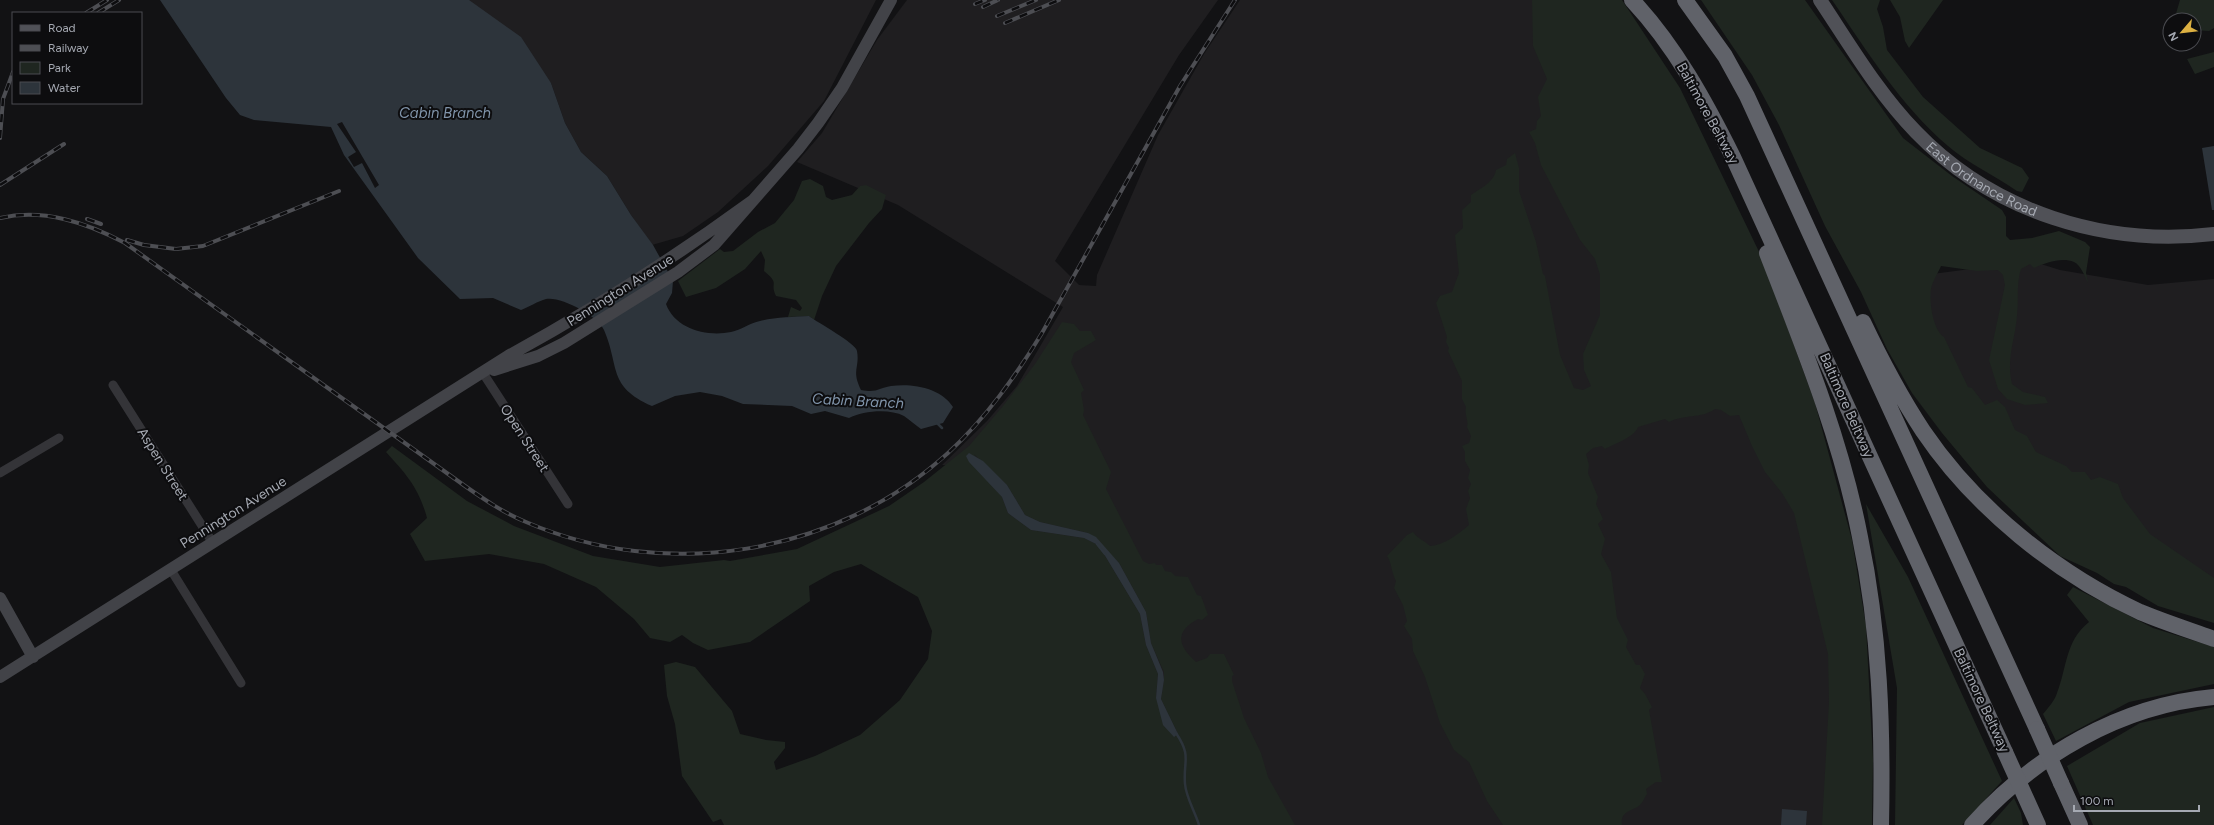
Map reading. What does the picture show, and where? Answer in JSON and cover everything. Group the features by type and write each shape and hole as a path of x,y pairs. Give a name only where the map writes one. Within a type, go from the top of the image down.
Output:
{"highway":[{"name":"Baltimore Beltway","path":"1632,0 1668,45 1693,81 1717,124 1758,210 2038,825"},
{"path":"1685,0 1725,56 1749,95 1795,183 1886,369 1924,432 1948,464 1999,517 2028,542 2082,581 2141,612 2214,639"},
{"path":"1725,56 1767,136 2080,825"},
{"path":"1693,81 1729,159 1783,294 1831,425 1848,486 1860,536 1878,648 1882,733 1881,825"},
{"path":"1972,825 2005,791 2022,777 2057,752 2087,735 2145,711 2174,703 2214,697"}],"main road":[{"name":"Pennington Avenue","path":"483,373 538,356 587,330 678,272 714,245 798,150 818,123 842,88 891,0"},
{"name":"East Ordnance Road","path":"1820,0 1884,95 1916,132 1944,158 2002,196 2040,213 2108,233 2160,238 2214,234"},
{"name":"Pennington Avenue","path":"0,677 483,373 690,246 752,201"},
{"path":"0,598 33,657"},
{"path":"0,672 25,652 19,632"}],"street":[{"name":"Open Street","path":"483,373 568,504"},
{"name":"Aspen Street","path":"114,385 213,543"},
{"path":"0,473 59,438"},
{"path":"170,570 241,683"}],"shaded area":[{"path":"468,0 876,0 824,101 768,166 718,212 683,236 652,245 631,215 607,176 581,152 565,123 551,83"},
{"path":"907,0 1218,0 1179,55 1055,261 1079,285 1096,286 1097,275 1158,135 1204,54 1240,0 1568,0 1779,391 1838,657 1827,825 1251,825 961,466 942,465 987,421 1017,386 1063,307 898,205 797,162 822,133 877,40"},
{"path":"2031,261 2060,270 2148,285 2214,279 2214,592 1977,409 1902,278"}],"green space":[{"path":"1532,0 1622,0 1680,88 1763,260 1815,403 1852,540 1866,626 1873,760 1872,825 1822,825 1829,702 1828,654 1794,513 1782,493 1765,472 1739,415 1730,416 1721,410 1715,409 1704,414 1681,418 1669,422 1665,419 1638,427 1633,434 1624,440 1605,449 1602,446 1593,448 1586,454 1589,465 1588,473 1598,497 1596,504 1603,519 1598,524 1605,539 1601,554 1611,572 1617,618 1628,640 1626,647 1636,665 1640,665 1645,674 1640,688 1652,707 1649,710 1662,782 1656,782 1646,789 1647,794 1640,805 1624,814 1622,825 1503,825 1487,801 1469,762 1454,750 1440,723 1425,677 1413,651 1412,639 1404,626 1407,621 1403,605 1394,588 1396,581 1387,556 1407,535 1413,532 1417,537 1430,546 1441,544 1469,525 1466,509 1470,498 1468,491 1471,484 1468,478 1470,470 1465,461 1465,452 1462,446 1469,443 1471,436 1467,427 1466,407 1462,399 1462,381 1448,351 1449,348 1446,342 1447,337 1436,303 1440,296 1452,292 1459,273 1455,235 1463,228 1462,210 1471,202 1471,195 1490,181 1496,170 1506,165 1507,159 1515,153 1519,168 1519,191 1536,242 1543,274 1545,276 1560,355 1574,388 1583,390 1591,386 1584,370 1583,354 1600,315 1600,275 1595,259 1580,240 1541,165 1535,143 1529,132 1536,129 1537,121 1541,116 1538,97 1547,79 1533,46"},
{"path":"1701,0 1805,0 1903,138 1952,176 2002,210 2006,217 2006,236 2010,240 2032,238 2059,231 2085,242 2090,247 2086,273 2088,283 2079,266 2074,262 2064,260 2054,261 2034,268 2030,264 2021,269 2019,275 2018,310 2010,358 2010,375 2012,384 2023,392 2045,397 2048,403 2025,405 2007,399 1998,389 1989,360 2005,285 2003,275 1998,270 1977,271 1941,266 1931,289 1931,308 1935,322 1940,333 1944,337 1968,387 1972,388 1985,405 1997,400 2005,407 2015,430 2027,436 2036,452 2066,466 2072,472 2085,472 2091,480 2100,477 2118,484 2123,498 2150,534 2214,578 2214,623 2158,606 2126,587 2114,584 2097,573 2060,556 1987,487 1942,433 1912,393 1887,349 1861,292 1825,226 1779,125 1752,75"},
{"path":"1832,0 1880,0 1877,9 1883,27 1887,50 1923,97 1980,148 2022,168 2029,178 2022,192 2017,191 1964,158 1948,146 1931,130 1899,95 1885,77"},
{"path":"1890,0 1943,0 1909,48 1905,41 1900,17"},
{"path":"2180,0 2214,0 2214,28 2209,31 2202,31 2202,12 2176,12"},
{"path":"2214,52 2214,67 2195,74 2187,59"},
{"path":"810,179 823,186 826,197 832,200 852,195 860,186 866,185 886,195 882,209 869,223 836,266 822,296 814,320 809,316 788,317 791,307 800,311 802,308 796,300 776,296 773,281 764,271 765,260 761,251 745,269 716,288 686,297 678,281 720,249 724,252 733,251 758,232 775,223 794,200 802,181"},
{"path":"1062,322 1074,324 1080,331 1091,331 1096,340 1074,353 1071,362 1084,390 1081,393 1084,410 1083,415 1111,472 1106,489 1143,561 1149,564 1155,563 1156,565 1162,565 1165,571 1171,572 1175,576 1188,577 1197,595 1201,596 1208,615 1202,620 1198,619 1185,629 1181,639 1182,645 1196,662 1207,658 1210,654 1224,654 1234,675 1232,676 1232,681 1244,718 1261,753 1268,777 1295,825 724,825 721,819 713,822 682,776 675,724 667,696 664,665 676,662 695,667 732,711 740,734 766,740 785,742 785,748 774,762 776,770 815,756 860,735 900,700 928,659 932,631 918,597 861,564 834,572 809,586 810,601 750,642 708,650 693,643 682,635 670,642 650,638 634,619 596,587 544,564 489,554 425,561 410,534 427,518 424,507 411,482 386,452 392,446 467,501 514,526 593,556 660,567 724,560 730,561 797,549 889,506 924,482 969,446 1003,406 1035,364","holes":["974,454 1007,485 1025,515 1040,522 1088,533 1119,563 1146,612 1151,643 1164,672 1161,699 1178,734 1156,698 1158,674 1146,645 1140,614 1101,549 1096,544 1084,538 1031,530 1008,513 1002,497"]},
{"path":"1866,504 1908,577 2002,781 1962,825 1895,825 1897,688"},
{"path":"2073,587 2153,628 2214,647 2214,684 2129,702 2056,741 2043,714 2056,696 2068,655 2075,638 2081,629 2089,622 2067,595"},
{"path":"2214,707 2214,825 2093,825 2067,766 2140,723"},
{"path":"2014,798 2021,813 2023,825 1990,825"}],"water":[{"name":"Cabin Branch","path":"160,0 469,0 521,37 551,83 565,123 581,152 607,176 631,215 653,245 673,281 672,293 666,304 670,313 677,320 684,325 702,332 722,333 735,331 753,323 766,320 784,317 809,316 844,338 855,347 858,357 856,373 861,390 875,391 899,385 917,386 934,391 941,395 953,407 943,423 921,429 904,416 884,411 869,412 849,418 825,411 811,414 792,406 743,404 722,396 700,392 675,396 652,406 638,399 621,383 604,330 595,319 587,313 569,304 553,299 543,300 521,310 493,298 460,299 418,258 344,155 331,127 254,120 240,115 226,98"},
{"path":"2214,146 2214,210 2212,210 2202,148"},
{"path":"969,453 983,461 1007,485 1025,515 1040,522 1088,533 1096,537 1119,563 1146,612 1151,643 1163,672 1164,680 1161,699 1178,734 1174,737 1163,725 1156,698 1158,674 1146,645 1140,614 1101,549 1096,544 1084,538 1031,530 1008,513 1002,497 969,462 966,456"},
{"path":"1782,809 1807,811 1806,825 1781,825"}],"pier":[{"path":"342,122 379,185 375,188 362,163 354,167 348,157 356,152 337,124"}],"waterway":[{"name":"Cabin Branch","path":"937,423 942,428"},
{"name":"Cabin Branch","path":"1097,544 1105,554"},
{"name":"Cabin Branch","path":"1176,733 1184,748 1186,758 1185,784 1199,825"}],"railway":[{"path":"88,12 107,0"},
{"path":"100,12 119,0"},
{"path":"975,4 985,0"},
{"path":"983,7 998,0"},
{"path":"997,16 1036,0"},
{"path":"1005,23 1059,0"},
{"path":"0,218 16,215 33,215 65,219 96,229 125,243 465,486 510,515 579,540 635,551 691,554 747,549 801,536 854,516 903,488 948,453 975,426 1010,381 1042,333 1180,86 1235,0"},
{"path":"0,138 3,99 12,75"},
{"path":"0,185 64,144"},
{"path":"127,240 144,245 176,249 203,246 339,191"},
{"path":"87,219 101,224"}]}
